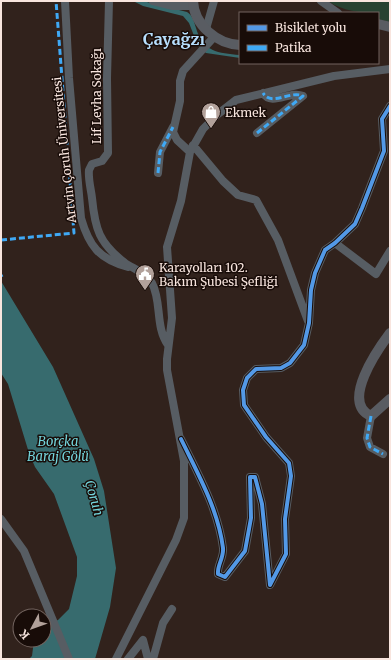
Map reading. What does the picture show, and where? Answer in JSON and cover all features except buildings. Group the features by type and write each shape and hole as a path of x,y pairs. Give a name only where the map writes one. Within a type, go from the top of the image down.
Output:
{"main road":[{"path":"193,4 206,29 214,37 227,44 239,45"},
{"path":"379,24 390,27"},
{"path":"390,333 372,359 360,389 359,405 365,414 371,416 390,398"}],"street":[{"name":"Artvin Çoruh Üniversitesi","path":"65,1 69,78 81,218 88,238 98,252 112,262 134,269"},
{"name":"Lif Levha Sokağı","path":"109,1 107,78 108,153 102,161 91,166 89,173 94,218 100,236 110,251 148,278 154,288 162,334 168,345"},
{"path":"153,1 173,6 193,4"},
{"path":"206,29 214,1"},
{"path":"321,1 337,12"},
{"path":"158,172 160,152 173,127 180,101 181,76 187,66 214,37"},
{"path":"116,659 181,527 184,508 185,480 181,440 168,370 168,345 172,318 167,247 182,196 191,149 203,129 231,103 243,98 334,76 390,69"},
{"path":"258,133 303,96 294,94 272,99 263,93"},
{"path":"181,440 212,504 223,549 222,560 217,568 218,574 225,577 245,551 251,518 250,477 255,477 262,504 270,585 286,554 285,519 291,476 289,464 266,437 244,405 243,390 247,378 256,369 281,368 290,363 304,345 309,323 311,290 315,273 325,250 335,243 354,224 362,208 384,152 382,119 390,106"},
{"path":"173,127 177,140 191,149 238,195 256,200 278,240 309,323"},
{"path":"335,243 376,274 390,252"},
{"path":"371,416 367,438 370,447 383,454"},
{"path":"1,519 24,551 69,659"},
{"path":"153,659 163,624 172,609"},
{"path":"128,659 143,640 148,659"}],"green space":[{"path":"328,1 390,1 390,22 379,19 379,12 352,11"}],"water":[{"path":"133,1 143,1 187,12 191,15 199,36 207,47 218,52 239,55 239,58 206,53 198,46 189,23 183,16 143,6"},
{"name":"Borçka Baraj Gölü","path":"1,281 53,367 94,459 104,491 116,568 110,607 95,659 29,659 32,656 33,648 52,648 52,623 58,620 69,609 77,576 77,557 54,494 35,467 29,453 8,384 1,373"}],"marked path":[{"path":"1,240 74,233 56,1"},
{"path":"257,133 303,96 293,95 271,99 263,93"},
{"path":"158,173 160,152 173,127"},
{"path":"371,416 367,438 370,447 383,454"}],"cycle path":[{"path":"181,439 217,519 223,548 218,574 225,577 245,551 251,518 250,477 255,477 262,504 270,585 286,554 285,519 291,476 289,463 266,437 244,405 243,390 247,378 256,369 281,368 290,363 304,345 309,323 311,290 315,273 325,250 335,243 355,224 384,151 382,119 390,106"}],"place":[{"name":"Ekmek","path":"211,129"},
{"name":"Karayolları 102. Bakım Şubesi Şefliği","path":"145,291"}],"district":[{"name":"Çayağzı","path":"174,39"}],"water label":[{"name":"Çoruh","path":"94,498"}]}
